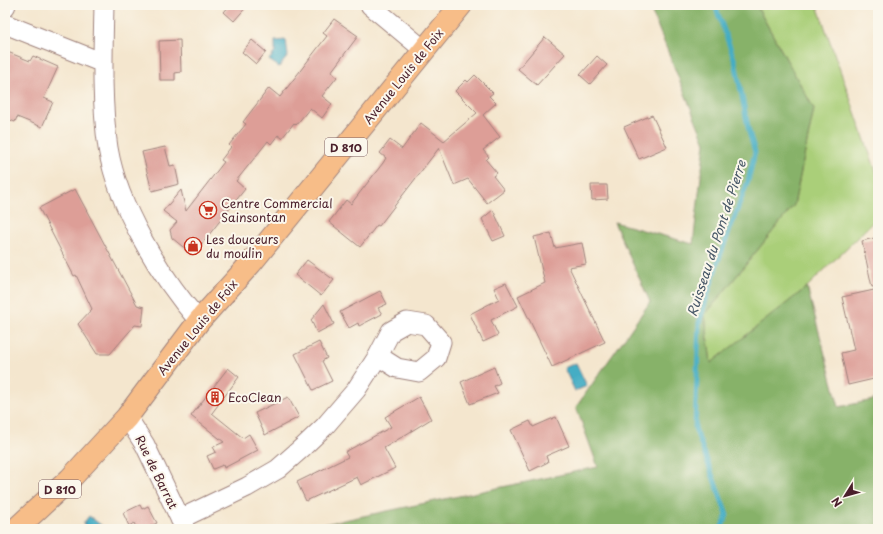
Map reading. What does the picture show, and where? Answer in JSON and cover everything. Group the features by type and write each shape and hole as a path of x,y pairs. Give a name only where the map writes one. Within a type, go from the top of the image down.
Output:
{"main road":[{"name":"Avenue Louis de Foix","path":"16,529 70,480 127,417 199,321 251,263 461,5"}],"street":[{"path":"104,5 103,63 106,122 108,148 115,179 130,213 158,266 183,302 199,321"},
{"path":"370,5 424,50"},
{"path":"5,24 103,63"},
{"path":"183,524 278,469 325,426 356,390 378,356"},
{"name":"Rue de Barrat","path":"127,417 145,445 183,524"}],"green space":[{"path":"649,5 756,5 814,109 794,205 705,315 711,363 807,287 839,407 878,399 878,529 301,529 598,467 576,407 650,302 614,222 693,244 705,143"},
{"path":"756,5 817,5 878,177 878,217 807,287 711,364 705,315 794,205 814,109"}],"water":[{"path":"286,40 288,56 279,67 269,60 275,52 275,41"},
{"path":"576,363 587,386 575,391 564,368"},
{"path":"89,516 106,529 89,529 83,524"}],"building":[{"path":"230,5 248,5 234,21 224,12"},
{"path":"334,19 358,36 331,72 337,77 322,96 332,104 322,118 310,108 296,125 294,123 282,138 278,135 271,144 268,141 236,181 245,189 193,255 172,238 170,230 177,222 163,211 181,190 186,211 224,162 221,160 231,147 229,145 246,124 243,122 269,88 280,97 327,36 323,33"},
{"path":"545,37 565,54 537,85 518,69"},
{"path":"180,40 181,72 175,73 175,80 160,80 159,41"},
{"path":"252,40 266,52 256,64 242,52"},
{"path":"5,51 30,61 33,56 58,67 44,98 53,102 42,127 17,117 15,122 5,118"},
{"path":"597,56 607,65 590,84 580,75"},
{"path":"475,75 493,93 489,96 496,103 483,115 500,137 483,150 489,157 486,160 497,173 493,176 504,190 487,203 468,179 454,185 439,148 379,226 377,225 360,247 329,222 346,200 351,204 383,163 386,158 380,153 390,140 402,149 421,123 444,141 477,113 455,91 466,80 468,82"},
{"path":"652,115 667,147 639,159 624,127"},
{"path":"165,147 170,166 175,165 179,184 152,191 142,152"},
{"path":"591,185 607,185 608,199 592,200"},
{"path":"75,189 137,305 144,307 142,326 135,325 110,354 97,354 78,324 92,309 76,275 74,276 39,208"},
{"path":"493,210 505,236 493,241 482,219"},
{"path":"551,233 555,248 582,243 586,264 569,267 605,342 552,367 518,296 545,283 534,237"},
{"path":"878,237 878,286 872,287 862,241"},
{"path":"307,260 334,280 321,296 295,275"},
{"path":"506,283 518,306 491,320 498,335 483,342 470,314 499,299 494,288"},
{"path":"874,290 878,308 878,378 848,385 841,353 854,350 842,297"},
{"path":"380,291 387,304 378,308 382,314 359,326 358,323 349,328 340,312"},
{"path":"324,304 334,324 317,333 311,320"},
{"path":"319,342 327,358 322,361 332,381 313,390 295,354"},
{"path":"494,367 500,383 494,386 498,393 470,404 461,382"},
{"path":"228,368 239,377 212,413 243,438 249,434 258,450 224,468 223,465 213,469 207,456 216,452 213,447 224,442 191,416"},
{"path":"288,397 299,417 265,435 255,413"},
{"path":"419,397 431,419 384,448 395,468 361,485 357,477 306,501 297,482 348,457 345,452 391,427 385,417"},
{"path":"556,417 569,446 546,456 548,462 530,471 511,430 530,421 533,427"},
{"path":"140,505 142,509 148,506 157,523 145,529 137,529 134,523 129,526 123,513"}],"waterway":[{"name":"Ruisseau du Pont de Pierre","path":"710,5 716,8 735,61 749,132 755,152 748,181 717,264 699,323 695,428 727,515 721,529"}],"place":[{"name":"Centre Commercial Sainsontan","path":"208,210"},
{"name":"Les douceurs du moulin","path":"193,246"},
{"name":"EcoClean","path":"215,397"}]}
